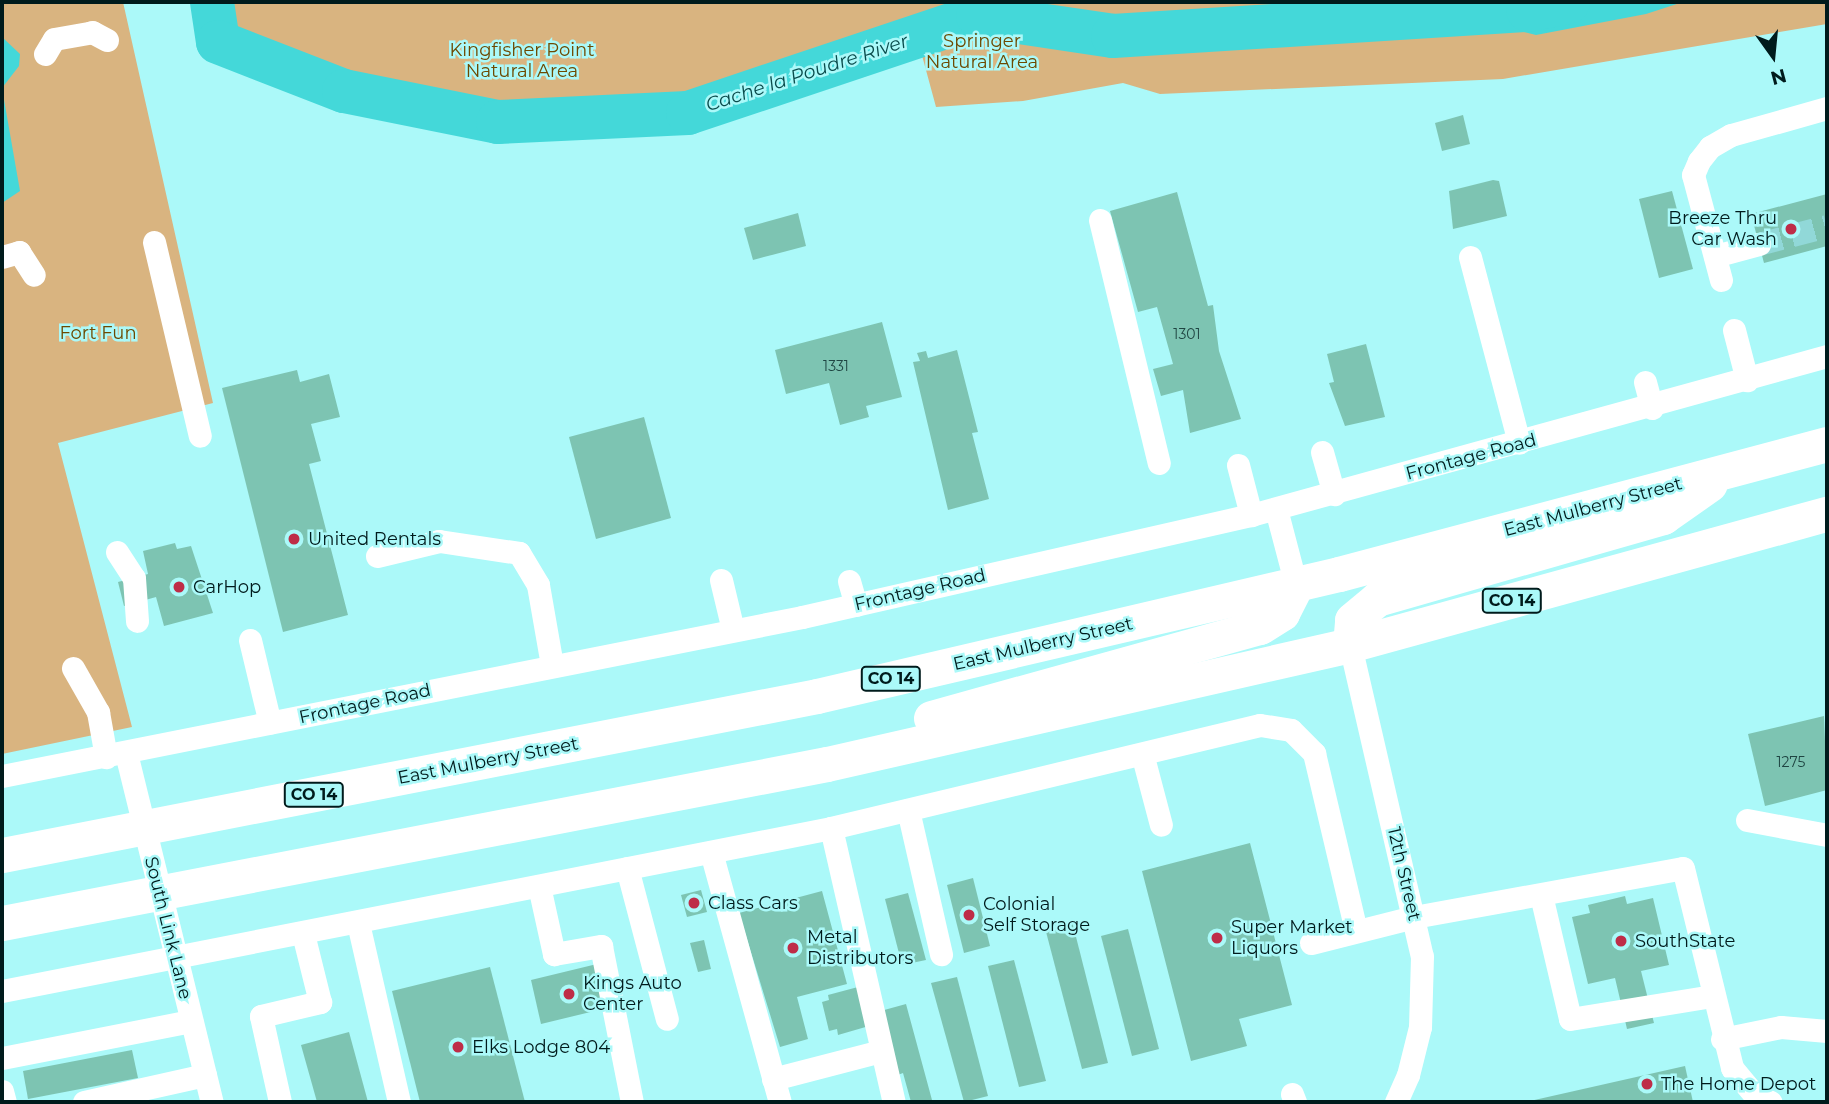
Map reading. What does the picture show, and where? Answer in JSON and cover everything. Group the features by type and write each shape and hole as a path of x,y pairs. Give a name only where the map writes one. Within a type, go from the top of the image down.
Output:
{"highway":[{"name":"East Mulberry Street","path":"2,855 817,696 1296,585 1730,470 1818,443"},
{"path":"1350,645 1352,620 1377,599 1663,517 1730,470"},
{"name":"CO 14","path":"2,923 827,764 1350,645 1827,514"},
{"path":"1750,536 1827,531"},
{"path":"754,776 911,724 1260,627 1282,613 1296,585"}],"street":[{"path":"45,54 54,39 92,32 107,40"},
{"path":"1721,280 1693,175 1710,147 1731,135 1827,108"},
{"path":"1100,220 1159,463"},
{"path":"154,242 200,436"},
{"path":"1715,256 1759,244"},
{"path":"2,257 19,252 34,275"},
{"path":"1470,257 1519,443"},
{"path":"1734,330 1747,380"},
{"name":"Frontage Road","path":"2,776 856,605 1251,515 1651,408 1827,356"},
{"path":"1645,382 1651,408"},
{"path":"1322,452 1334,494"},
{"path":"1238,465 1251,515"},
{"path":"1276,509 1296,585"},
{"path":"377,556 439,541 519,553 538,585 552,665"},
{"path":"117,552 134,578 137,621"},
{"path":"721,580 733,630"},
{"path":"849,581 856,605"},
{"path":"250,640 270,723"},
{"name":"12th Street","path":"1350,645 1422,956 1422,1016 1408,1076 1396,1102"},
{"name":"South Link Lane","path":"73,668 98,712 144,828 174,958 212,1102"},
{"path":"2,991 831,828 1143,757 1260,725 1291,730 1314,752 1356,930"},
{"path":"1143,757 1161,825"},
{"path":"908,810 941,954"},
{"path":"1747,820 1827,835"},
{"path":"831,828 865,960 881,1051 894,1102"},
{"path":"711,852 780,1102"},
{"path":"1311,943 1413,918 1683,868 1721,1039 1732,1068 1755,1095 1771,1102"},
{"path":"627,869 667,1020"},
{"path":"539,886 554,954 601,946 632,1102"},
{"path":"1541,895 1570,1019 1712,996"},
{"path":"358,923 399,1102"},
{"path":"280,1102 261,1016 320,1002 303,933"},
{"path":"2,1058 191,1021"},
{"path":"1721,1039 1781,1027 1827,1031"},
{"path":"774,1079 881,1051"},
{"path":"84,1102 205,1075"},
{"path":"2,1091 5,1102"}],"green space":[{"name":"Fort Fun","path":"2,2 123,2 213,403 58,443 132,727 2,754"},
{"path":"212,2 1827,2 1827,24 1503,79 1160,94 1123,83 1023,101 936,107 917,37 688,113 498,122 344,91 218,42"}],"water":[{"path":"1514,2 1683,2 1646,14 1536,35 1458,16"},
{"path":"2,37 20,54 19,66 2,88"},
{"path":"2,88 20,191 2,203"}],"building":[{"path":"1463,115 1470,144 1442,151 1435,123"},
{"path":"1493,180 1499,181 1507,216 1453,229 1449,191"},
{"path":"1672,191 1693,269 1659,278 1639,199"},
{"path":"1177,192 1208,306 1213,305 1219,351 1241,419 1190,433 1183,390 1161,396 1153,369 1173,364 1157,307 1138,312 1110,211"},
{"name":"Breeze Thru Car Wash","path":"1827,194 1827,246 1764,263 1751,214"},
{"path":"798,213 806,246 753,260 744,228"},
{"path":"882,322 902,397 866,406 869,417 840,425 829,383 786,394 775,350"},
{"path":"1366,344 1385,417 1345,426 1329,383 1334,382 1327,354"},
{"path":"957,350 978,432 972,433 989,499 948,510 913,362 920,361 917,353 926,351 928,358"},
{"name":"United Rentals","path":"297,370 300,382 329,374 340,417 311,424 321,461 309,464 348,615 283,632 222,388"},
{"path":"644,417 671,518 596,539 569,437"},
{"name":"CarHop","path":"175,543 177,549 191,546 213,613 164,626 156,597 124,606 118,582 148,574 143,551"},
{"path":"1824,716 1827,790 1765,806 1748,734"},
{"name":"Super Market Liquors","path":"1250,843 1292,1005 1239,1019 1247,1046 1191,1061 1142,871"},
{"name":"Colonial Self Storage","path":"973,878 990,946 964,953 947,885"},
{"name":"Class Cars","path":"701,890 707,912 687,917 681,895"},
{"name":"Metal Distributors","path":"822,891 847,984 797,997 808,1039 780,1047 739,913"},
{"path":"908,893 926,960 902,965 885,899"},
{"name":"SouthState","path":"1625,896 1627,904 1653,898 1669,965 1641,971 1654,1023 1627,1029 1615,978 1588,984 1572,917 1590,913 1588,905"},
{"path":"1072,921 1108,1063 1082,1069 1045,928"},
{"path":"1128,929 1159,1049 1132,1056 1101,936"},
{"path":"704,940 711,969 698,972 690,943"},
{"path":"1014,960 1046,1081 1019,1087 988,966"},
{"name":"Kings Auto Center","path":"597,964 607,1008 541,1024 531,980"},
{"name":"Elks Lodge 804","path":"490,967 525,1102 420,1102 392,991"},
{"path":"957,977 988,1096 964,1102 931,983"},
{"path":"858,987 869,1026 838,1035 837,1029 829,1031 822,1002 829,1000 828,995"},
{"path":"906,1004 932,1100 930,1102 911,1102 903,1073 895,1076 877,1012"},
{"path":"349,1032 368,1102 317,1102 301,1045"},
{"path":"132,1050 138,1078 28,1099 23,1071"},
{"name":"The Home Depot","path":"1685,1066 1693,1102 1530,1102 1530,1101"}],"waterway":[{"name":"Cache la Poudre River","path":"212,2 218,42 344,91 498,122 688,113 978,16 1113,36 1528,10 1568,2"}],"tunnel":[{"path":"1759,244 1827,226"}],"place":[{"name":"Breeze Thru Car Wash","path":"1791,229"},
{"name":"United Rentals","path":"294,539"},
{"name":"CarHop","path":"179,587"},
{"name":"Class Cars","path":"694,903"},
{"name":"Colonial Self Storage","path":"969,915"},
{"name":"Super Market Liquors","path":"1217,938"},
{"name":"SouthState","path":"1621,941"},
{"name":"Metal Distributors","path":"793,948"},
{"name":"Kings Auto Center","path":"569,994"},
{"name":"Elks Lodge 804","path":"458,1047"},
{"name":"The Home Depot","path":"1647,1084"}],"park label":[{"name":"Springer Natural Area","path":"982,52"},
{"name":"Kingfisher Point Natural Area","path":"522,61"}]}
